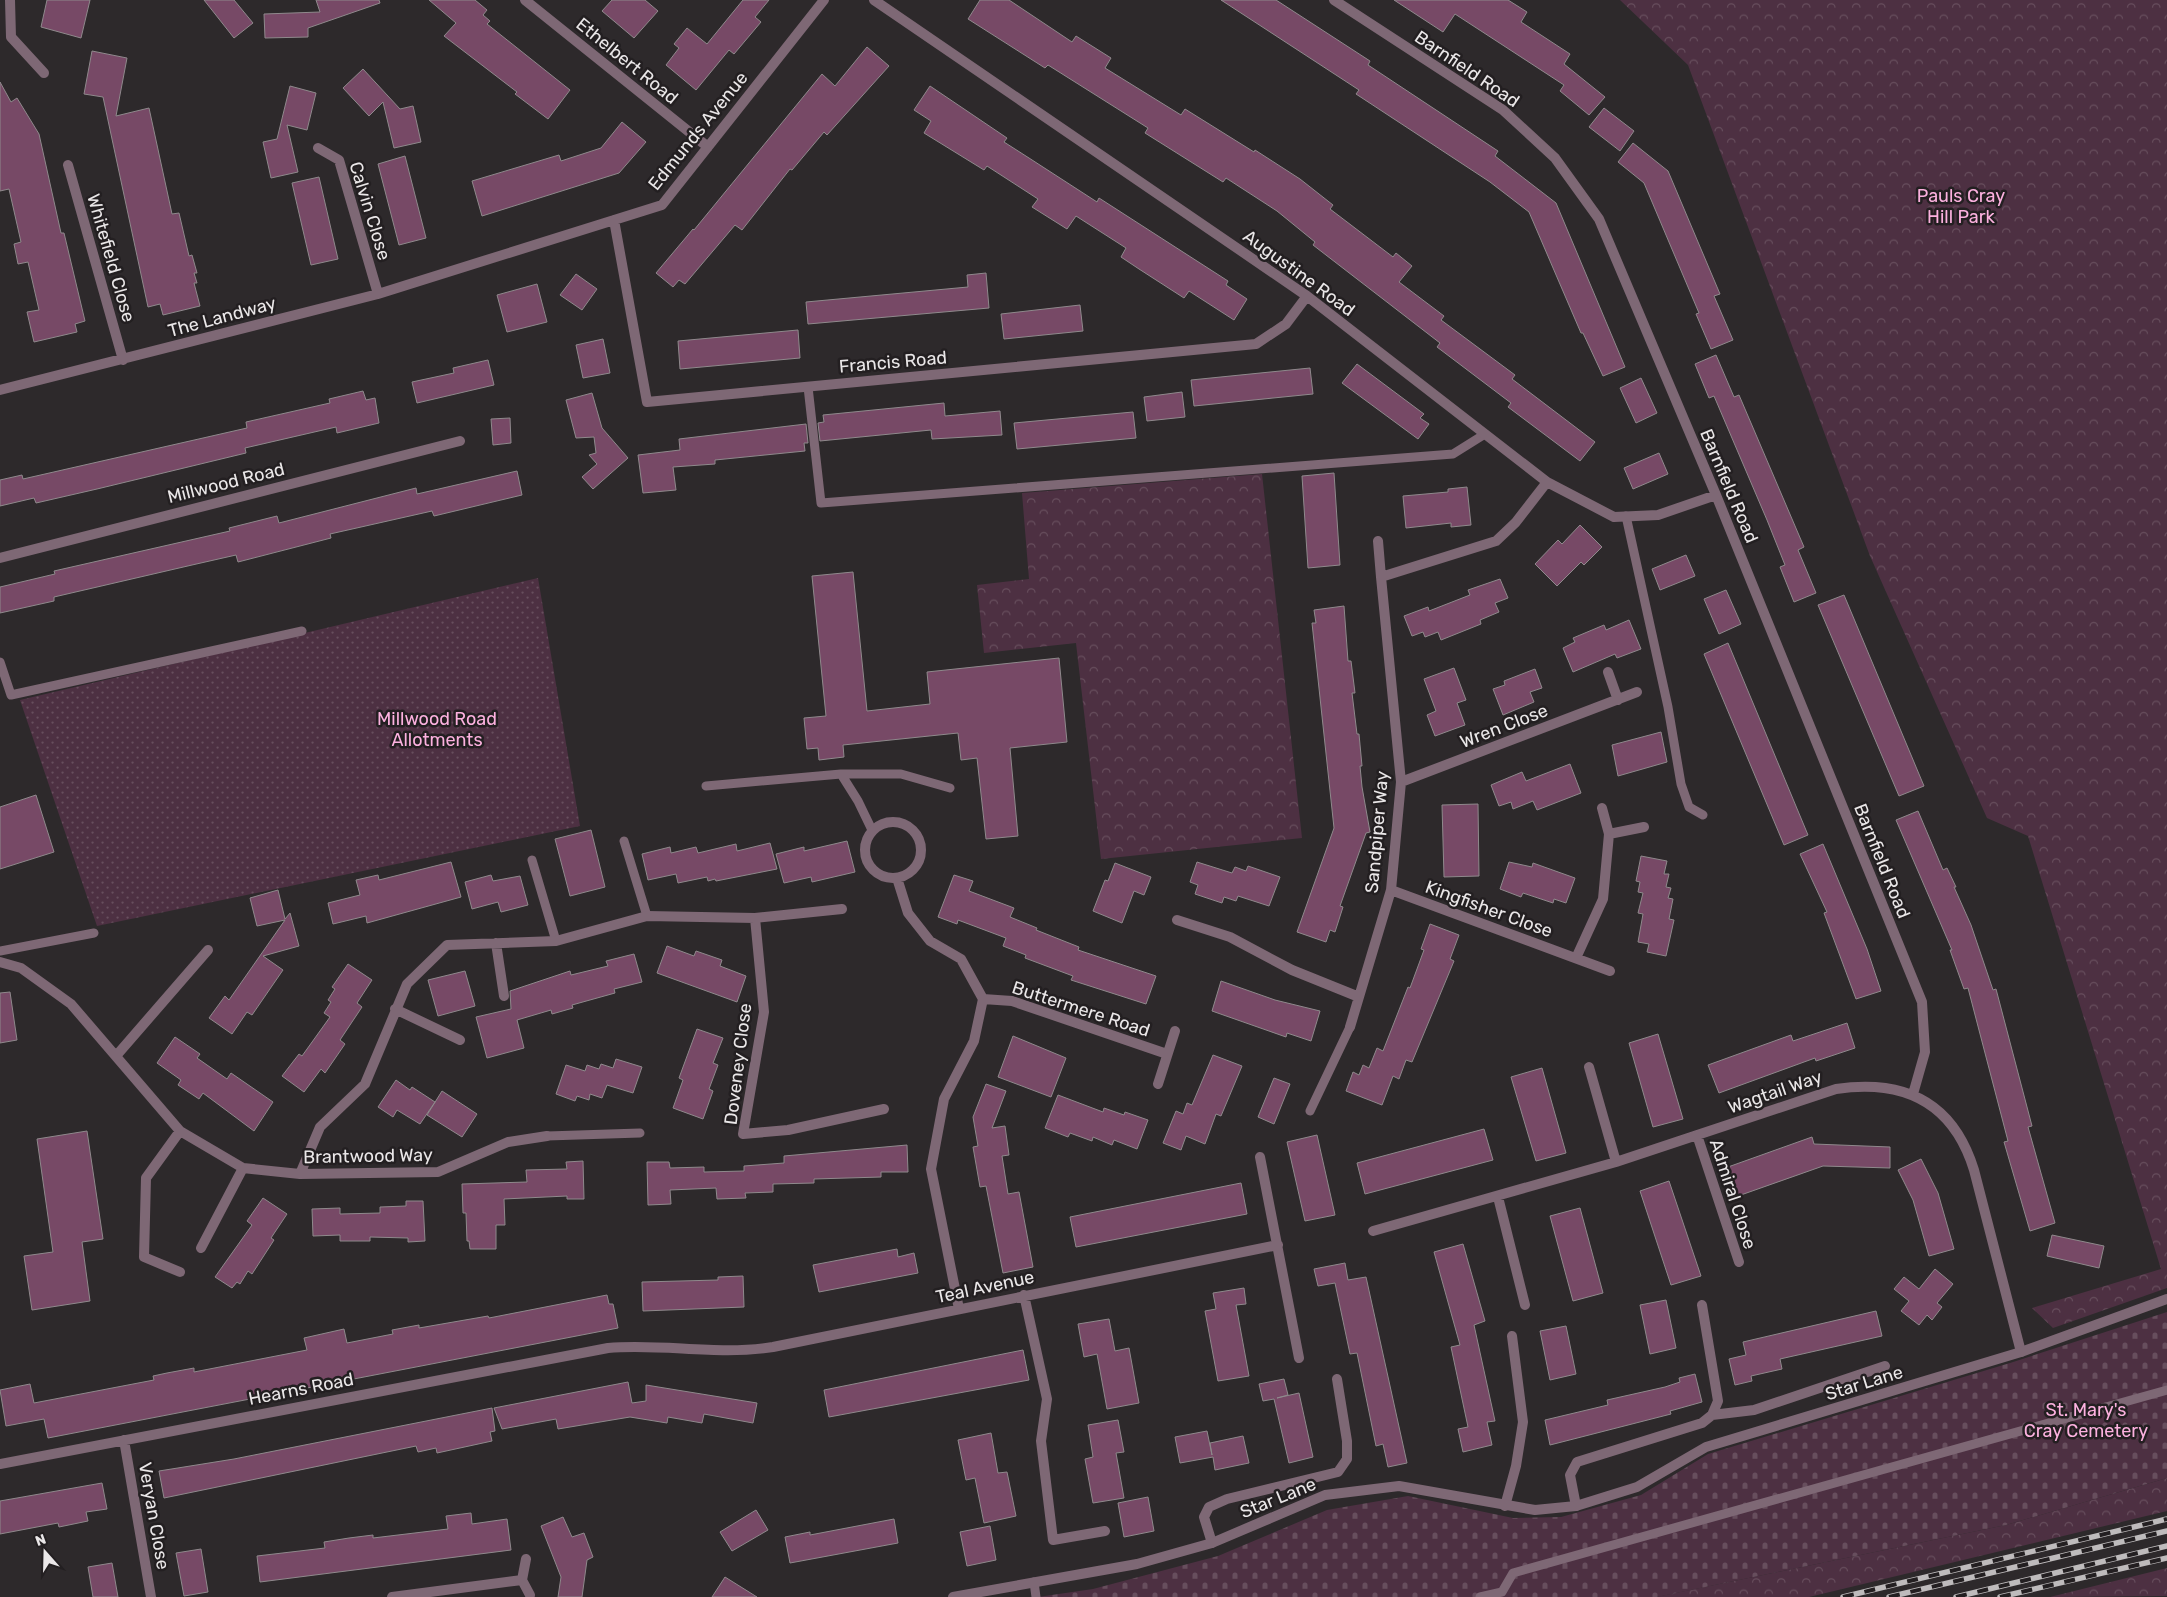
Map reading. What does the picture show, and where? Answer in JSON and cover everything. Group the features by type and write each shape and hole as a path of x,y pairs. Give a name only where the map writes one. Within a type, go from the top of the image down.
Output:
{"street":[{"path":"10,0 11,37 44,73"},
{"name":"Ethelbert Road","path":"525,0 708,147"},
{"name":"Edmunds Avenue","path":"451,271 662,205 824,0"},
{"name":"Augustine Road","path":"874,0 1307,296 1547,482 1614,517 1658,515 1716,495"},
{"name":"Barnfield Road","path":"1334,0 1503,110 1555,158 1599,219 1716,495 1922,1002 1925,1052 1913,1094"},
{"name":"Calvin Close","path":"318,148 339,160 378,294"},
{"name":"Whitefield Close","path":"68,165 123,360"},
{"name":"Francis Road","path":"614,220 647,402 1256,344 1286,324 1307,296"},
{"name":"The Landway","path":"0,390 378,294 451,271"},
{"name":"Millwood Road","path":"0,558 460,441"},
{"path":"1381,577 1496,540 1516,522 1547,482"},
{"name":"Sandpiper Way","path":"1350,1028 1391,890 1401,782 1378,541"},
{"path":"1608,672 1618,700"},
{"name":"Wren Close","path":"1401,782 1638,692"},
{"path":"1576,958 1603,899 1609,834 1602,808"},
{"path":"888,822 906,824 918,836 921,854 913,870 897,878 882,876 868,864 864,847 872,830 888,822"},
{"path":"1609,834 1644,827"},
{"name":"Buttermere Road","path":"897,878 908,914 930,941 961,959 983,1000 974,1041 944,1099 931,1169 959,1309"},
{"name":"Kingfisher Close","path":"1391,890 1610,970"},
{"path":"300,1174 320,1127 365,1084 394,1009 407,984 447,946 556,941 647,916 754,918 842,909"},
{"name":"Doveney Close","path":"754,918 764,1012 743,1134 788,1130 884,1109"},
{"path":"1177,920 1230,938 1292,970 1360,997"},
{"path":"496,943 504,996"},
{"path":"116,1056 208,950"},
{"name":"Brantwood Way","path":"0,962 21,968 71,1004 180,1131 243,1168 300,1174 438,1172 508,1142 548,1136"},
{"name":"Buttermere Road","path":"983,1000 1012,1001 1167,1054"},
{"path":"394,1009 460,1040"},
{"name":"Buttermere Road","path":"1158,1084 1175,1030"},
{"path":"1590,1067 1616,1162"},
{"name":"Wagtail Way","path":"1373,1231 1616,1162 1836,1089 1859,1085 1890,1087 1913,1094 1930,1104 1949,1121 1969,1153 2021,1352"},
{"path":"180,1131 146,1178 144,1257 180,1272"},
{"name":"Admiral Close","path":"1697,1135 1739,1262"},
{"path":"1260,1157 1299,1358"},
{"path":"202,1248 243,1168"},
{"path":"1498,1197 1525,1305"},
{"name":"Teal Avenue","path":"608,1348 631,1346 717,1351 759,1349 1278,1245"},
{"path":"1024,1295 1047,1400 1041,1441 1053,1540 1105,1531"},
{"name":"Star Lane","path":"953,1597 1137,1564 1212,1543 1324,1495 1399,1486 1535,1510 1576,1506 1637,1487 1706,1448 2021,1352 2167,1300"},
{"path":"1702,1305 1718,1401 1712,1415"},
{"path":"1505,1506 1516,1466 1522,1422 1512,1336"},
{"name":"Hearns Road","path":"0,1464 608,1348"},
{"name":"Star Lane","path":"1576,1506 1570,1475 1576,1462 1702,1423 1712,1415 1754,1410 1885,1366"},
{"name":"Star Lane","path":"1212,1543 1204,1517 1209,1507 1227,1499 1338,1472 1347,1459 1347,1441 1338,1379"},
{"name":"Veryan Close","path":"124,1440 151,1597"},
{"path":"526,1560 522,1580 530,1595"},
{"path":"392,1597 522,1580"}],"lane":[{"path":"808,387 821,503 1453,454 1485,434"},
{"path":"1626,516 1668,707 1681,784 1689,807 1703,815"},
{"path":"0,662 11,695 302,631"},
{"path":"706,786 841,774 901,774 950,788"},
{"path":"841,774 858,801 872,830"},
{"path":"624,841 647,916"},
{"path":"532,860 556,941"},
{"path":"0,951 94,933"},
{"path":"1310,1111 1350,1028"},
{"path":"548,1136 640,1133"},
{"path":"1480,1597 1502,1592 1513,1574 2167,1390"},
{"path":"1034,1582 1036,1597"}],"green space":[{"name":"Pauls Cray Hill Park","path":"1620,0 2167,0 2167,1288 2053,1328 2032,1308 2161,1269 2028,836 1987,818 1870,556 1688,65"},
{"path":"1262,474 1302,838 1101,859 1076,643 984,653 977,585 1029,579 1022,493"},
{"name":"Millwood Road Allotments","path":"538,578 580,826 97,926 20,700"},
{"name":"St. Mary's Cray Cemetery","path":"2167,1312 2167,1478 2006,1525 1657,1597 1038,1597 1093,1589 1218,1556 1327,1510 1408,1496 1513,1518 1561,1517 1641,1495 1708,1454 2010,1363"},
{"path":"2167,1478 2167,1511 1809,1597 1656,1597 2006,1525"},
{"path":"2167,1568 2167,1596 2050,1597"}],"building":[{"path":"47,0 90,0 81,38 41,27"},
{"path":"204,0 234,0 253,23 234,38"},
{"path":"316,0 379,0 380,3 308,28 308,37 265,38 264,14 320,12"},
{"path":"429,0 475,0 487,10 483,15 490,21 487,24 570,90 548,119 515,94 517,92 444,36 456,23"},
{"path":"612,0 645,0 658,11 634,38 602,11"},
{"path":"743,0 769,0 755,17 761,22 734,54 729,50 696,90 666,65 679,48 674,44 687,28 707,44"},
{"path":"980,0 1009,0 1072,42 1076,36 1111,58 1105,68 1181,115 1185,109 1300,179 1333,205 1330,209 1393,257 1396,253 1412,266 1399,282 1444,316 1441,320 1515,375 1512,379 1595,442 1580,461 1508,407 1511,403 1437,347 1440,343 1313,245 1315,242 1277,211 1226,178 1223,182 1145,133 1148,128 1048,65 1045,68 968,19"},
{"path":"1221,0 1276,0 1370,61 1368,65 1498,151 1495,156 1556,203 1625,367 1603,376 1583,333 1581,333 1529,212 1490,182 1356,94 1359,90"},
{"path":"1394,0 1508,0 1527,12 1521,22 1570,54 1564,64 1605,97 1589,115 1560,91 1564,85 1455,14 1443,32"},
{"path":"867,47 889,66 827,135 824,132 792,170 790,169 742,230 735,225 685,284 679,280 673,287 656,273 694,230 822,74 835,86"},
{"path":"92,51 127,58 116,116 149,108 172,214 179,213 189,256 192,255 197,273 194,273 197,283 194,283 200,306 163,315 160,304 148,307 103,97 84,94"},
{"path":"363,69 400,109 413,106 421,142 394,148 383,102 369,116 343,88"},
{"path":"0,82 11,102 17,98 39,134 61,233 64,233 85,321 75,324 77,332 34,342 27,312 39,310 28,262 18,264 14,244 21,242 9,189 0,191"},
{"path":"290,86 316,93 307,130 287,125 298,172 271,178 263,142 277,139"},
{"path":"930,86 1007,138 1004,142 1097,202 1099,198 1228,281 1226,285 1247,299 1234,320 1189,291 1184,298 1139,269 1121,257 1126,248 1076,216 1067,229 1032,207 1038,199 987,166 984,170 924,133 931,121 914,110"},
{"path":"1604,108 1634,131 1620,151 1589,127"},
{"path":"622,122 646,142 619,173 482,216 472,181 559,155 561,161 601,148"},
{"path":"1633,143 1668,171 1720,294 1714,296 1733,340 1711,349 1696,314 1699,313 1644,183 1618,162"},
{"path":"405,156 426,238 399,245 378,164"},
{"path":"319,177 338,259 311,265 292,183"},
{"path":"986,273 989,308 808,324 806,302 968,287 967,275"},
{"path":"576,274 597,289 582,310 560,295"},
{"path":"537,284 547,322 507,332 497,295"},
{"path":"1080,305 1083,331 1004,339 1001,314"},
{"path":"798,330 800,358 680,369 678,341"},
{"path":"603,339 610,373 583,378 576,345"},
{"path":"1716,355 1734,397 1739,395 1804,547 1798,550 1816,593 1794,602 1780,567 1785,565 1767,520 1714,396 1709,398 1695,364"},
{"path":"488,360 494,385 417,403 412,382 454,373 453,368"},
{"path":"1357,364 1424,414 1420,418 1429,424 1418,439 1342,383"},
{"path":"1310,368 1313,394 1194,406 1191,380"},
{"path":"1641,378 1657,413 1636,423 1620,388"},
{"path":"363,391 366,400 375,398 379,423 337,433 336,427 245,448 246,453 97,489 36,503 34,498 0,506 0,480 22,475 23,479 247,428 246,422 330,403 329,399"},
{"path":"1182,392 1185,417 1147,421 1144,397"},
{"path":"592,393 602,428 628,458 593,489 582,477 597,464 589,455 596,453 594,437 576,438 566,400"},
{"path":"944,403 945,416 1000,411 1002,435 932,439 931,430 820,441 818,423 824,422 823,415"},
{"path":"1133,412 1136,438 1017,449 1014,423"},
{"path":"510,418 511,443 493,445 491,419"},
{"path":"806,424 808,443 804,443 805,451 715,460 715,464 673,467 676,490 643,493 638,455 680,450 679,439"},
{"path":"1659,453 1668,474 1633,489 1624,468"},
{"path":"517,471 522,495 434,516 432,511 330,534 331,538 238,562 236,555 54,597 54,601 0,613 0,587 55,574 54,571 230,531 229,528 277,516 279,523 416,488 417,494"},
{"path":"1334,473 1340,565 1308,568 1302,476"},
{"path":"1467,487 1471,525 1451,527 1451,523 1406,528 1403,496 1448,492 1448,489"},
{"path":"1580,525 1602,547 1584,565 1581,562 1557,586 1535,564 1558,540 1562,544"},
{"path":"1686,555 1695,576 1660,590 1652,569"},
{"path":"853,572 867,711 930,704 927,672 1059,658 1067,742 1010,748 1018,836 986,839 977,758 961,760 958,733 843,745 844,757 819,760 818,748 807,749 804,718 826,716 812,576"},
{"path":"1500,579 1508,598 1495,603 1499,612 1480,620 1481,624 1441,640 1438,632 1425,637 1423,632 1412,636 1404,616 1428,607 1429,611 1470,595 1468,590"},
{"path":"1726,590 1741,624 1719,634 1704,599"},
{"path":"1844,595 1924,786 1899,796 1818,605"},
{"path":"1344,606 1348,661 1351,661 1355,693 1352,693 1357,734 1359,734 1362,787 1370,832 1366,833 1340,906 1343,907 1335,932 1330,930 1326,942 1297,932 1334,828 1312,623 1316,623 1314,610"},
{"path":"1629,620 1641,649 1617,658 1615,654 1573,672 1563,648 1575,642 1573,638 1604,625 1606,630"},
{"path":"1728,643 1808,835 1784,845 1704,654"},
{"path":"1454,668 1466,700 1457,703 1465,725 1435,736 1427,715 1436,711 1424,679"},
{"path":"1535,669 1542,688 1530,692 1534,702 1503,715 1493,689 1505,685 1504,681"},
{"path":"1661,732 1667,762 1618,776 1612,745"},
{"path":"1570,764 1581,793 1537,810 1533,801 1513,809 1511,802 1499,806 1491,785 1522,772 1526,781"},
{"path":"36,795 54,852 0,869 0,807"},
{"path":"1478,804 1479,876 1444,877 1442,805"},
{"path":"1918,811 1943,870 1947,868 1956,887 1954,887 1971,925 1993,990 1996,989 2032,1126 2028,1127 2055,1223 2030,1231 2004,1142 2008,1141 1968,988 1964,989 1950,950 1952,950 1896,820"},
{"path":"591,830 605,887 570,896 555,839"},
{"path":"847,841 855,872 812,882 811,877 784,883 776,854 804,847 804,851"},
{"path":"770,843 777,869 716,881 715,879 708,881 707,877 678,883 676,874 648,880 642,854 670,847 671,853 696,847 698,853 736,844 737,851"},
{"path":"1823,844 1867,949 1881,991 1856,999 1824,913 1827,912 1800,854"},
{"path":"1641,856 1667,861 1664,874 1669,874 1666,887 1671,888 1668,898 1673,899 1669,919 1674,920 1666,956 1647,952 1649,944 1638,942 1643,914 1638,913 1643,893 1638,892 1640,882 1636,881"},
{"path":"451,862 461,897 367,923 366,916 333,924 328,903 360,895 356,880 378,875 379,880"},
{"path":"1197,862 1232,873 1235,867 1246,871 1248,866 1280,877 1269,906 1238,896 1236,901 1224,897 1222,903 1195,894 1198,885 1190,882"},
{"path":"1509,862 1532,867 1533,863 1575,878 1566,903 1554,899 1553,903 1523,893 1521,897 1500,889"},
{"path":"1115,863 1151,877 1144,895 1134,891 1122,923 1093,911 1105,880 1108,881"},
{"path":"491,875 493,881 520,876 528,905 501,912 498,902 472,909 465,882"},
{"path":"954,875 973,881 969,891 1014,908 1010,917 1037,928 1036,930 1079,947 1078,950 1156,976 1146,1004 1071,980 1073,976 1025,958 1026,955 1003,946 1006,938 958,920 957,924 938,917"},
{"path":"278,890 285,919 290,913 299,946 263,956 283,970 252,1015 247,1012 232,1034 209,1018 225,996 229,1000 285,920 257,926 250,898"},
{"path":"1430,924 1459,935 1450,959 1454,961 1412,1062 1406,1060 1399,1079 1393,1076 1382,1105 1346,1091 1353,1072 1359,1075 1363,1065 1369,1068 1377,1048 1383,1051 1408,987 1410,988 1424,950 1421,949"},
{"path":"667,946 694,956 696,951 722,960 720,966 746,976 737,1002 657,973"},
{"path":"634,954 642,982 614,989 615,993 572,1005 573,1008 552,1014 551,1010 517,1020 524,1048 487,1058 476,1017 511,1009 510,991 570,971 571,975 608,966 606,961"},
{"path":"348,964 372,980 357,1003 362,1007 340,1040 345,1044 325,1073 321,1069 304,1092 282,1076 299,1054 302,1056 330,1017 324,1013 331,1002 328,1000 335,989 332,987"},
{"path":"465,971 475,1006 438,1016 428,980"},
{"path":"1221,981 1275,1000 1320,1011 1311,1041 1287,1033 1286,1037 1212,1011"},
{"path":"10,992 17,1040 0,1043 0,993"},
{"path":"1847,1023 1855,1048 1816,1061 1815,1058 1719,1093 1708,1065 1791,1035 1793,1041"},
{"path":"697,1029 723,1038 713,1063 718,1065 709,1089 713,1091 703,1119 673,1108 683,1080 679,1078"},
{"path":"1658,1034 1683,1119 1653,1127 1629,1043"},
{"path":"1013,1036 1066,1058 1051,1097 998,1077"},
{"path":"175,1037 200,1054 197,1058 227,1079 231,1073 273,1102 254,1131 203,1093 199,1099 178,1085 181,1080 157,1063"},
{"path":"1213,1055 1242,1066 1221,1116 1216,1114 1205,1144 1186,1136 1181,1150 1163,1143 1176,1111 1183,1114 1187,1103 1192,1105"},
{"path":"616,1059 642,1067 633,1093 607,1085 602,1098 590,1094 589,1100 577,1096 575,1101 556,1094 566,1065 585,1071 587,1065 599,1069 601,1064 613,1068"},
{"path":"1542,1068 1566,1153 1536,1161 1511,1077"},
{"path":"1274,1078 1290,1084 1274,1124 1258,1117"},
{"path":"396,1080 410,1090 412,1087 435,1102 420,1124 397,1110 393,1117 378,1107"},
{"path":"986,1084 1006,1091 992,1128 1005,1126 1009,1155 1002,1156 1008,1194 1019,1192 1033,1267 1003,1273 986,1186 980,1187 973,1147 978,1146 973,1117"},
{"path":"442,1091 477,1114 462,1137 427,1115"},
{"path":"1058,1095 1103,1112 1104,1108 1124,1115 1125,1112 1148,1120 1137,1149 1114,1140 1112,1145 1093,1137 1092,1141 1070,1133 1068,1137 1045,1128"},
{"path":"1484,1129 1493,1160 1365,1194 1357,1163"},
{"path":"87,1131 103,1239 82,1242 90,1301 32,1310 24,1256 53,1252 37,1139"},
{"path":"1317,1135 1335,1215 1305,1221 1287,1142"},
{"path":"1812,1137 1814,1144 1890,1147 1890,1168 1823,1166 1738,1196 1728,1167"},
{"path":"907,1145 908,1172 881,1172 881,1177 814,1179 814,1183 773,1184 773,1192 745,1193 746,1198 717,1199 716,1188 670,1190 671,1204 648,1205 647,1162 669,1162 670,1168 704,1167 704,1172 744,1171 744,1166 784,1163 784,1156"},
{"path":"1921,1159 1938,1193 1954,1249 1929,1256 1913,1200 1898,1170"},
{"path":"583,1161 584,1199 567,1199 567,1196 504,1199 505,1225 496,1225 496,1249 470,1249 469,1241 467,1241 466,1213 463,1213 462,1184 527,1182 526,1170 567,1169 566,1162"},
{"path":"1669,1181 1701,1276 1671,1285 1640,1191"},
{"path":"1241,1183 1247,1214 1076,1247 1070,1217"},
{"path":"263,1198 287,1214 271,1238 274,1240 252,1274 248,1271 240,1284 237,1282 232,1288 215,1277 252,1225 247,1221"},
{"path":"406,1201 423,1201 425,1241 408,1242 408,1238 370,1237 370,1241 340,1241 340,1235 313,1236 312,1209 340,1208 340,1214 380,1213 380,1207 406,1206"},
{"path":"1580,1208 1603,1293 1573,1301 1550,1216"},
{"path":"2052,1235 2104,1246 2099,1268 2047,1256"},
{"path":"1463,1244 1485,1321 1474,1325 1495,1421 1487,1422 1492,1445 1463,1452 1458,1429 1468,1427 1451,1347 1460,1345 1434,1252"},
{"path":"897,1249 898,1257 914,1253 918,1273 819,1292 813,1265"},
{"path":"1345,1263 1348,1280 1366,1277 1407,1463 1388,1467 1383,1444 1376,1446 1357,1353 1350,1354 1335,1283 1318,1286 1314,1269"},
{"path":"1935,1269 1953,1284 1937,1303 1942,1307 1932,1320 1927,1315 1919,1325 1901,1311 1909,1301 1894,1289 1904,1277 1919,1289"},
{"path":"743,1276 744,1307 643,1311 642,1282 718,1280 718,1277"},
{"path":"1244,1288 1246,1304 1236,1305 1249,1376 1218,1381 1205,1311 1216,1309 1213,1293"},
{"path":"607,1295 609,1304 613,1304 618,1328 48,1438 44,1419 6,1426 0,1390 30,1384 34,1403 154,1380 153,1376 167,1373 194,1368 194,1372 307,1350 304,1338 344,1329 347,1343 393,1334 392,1330 419,1325 419,1328 488,1316 489,1318"},
{"path":"1666,1300 1676,1348 1650,1354 1640,1305"},
{"path":"1876,1311 1882,1336 1780,1359 1782,1369 1751,1376 1752,1381 1735,1385 1729,1359 1746,1355 1743,1342"},
{"path":"1109,1319 1115,1351 1129,1348 1139,1403 1107,1409 1097,1354 1084,1357 1078,1324"},
{"path":"1566,1326 1576,1374 1550,1380 1540,1331"},
{"path":"1023,1350 1029,1380 829,1417 824,1390"},
{"path":"1695,1374 1702,1402 1670,1411 1671,1414 1550,1445 1545,1420 1608,1405 1607,1400 1665,1387 1680,1382 1679,1378"},
{"path":"1284,1379 1288,1395 1277,1398 1299,1393 1313,1457 1289,1463 1274,1399 1263,1401 1259,1384"},
{"path":"628,1382 632,1403 646,1401 646,1385 757,1403 753,1423 704,1414 702,1423 668,1417 667,1423 630,1417 558,1429 556,1419 502,1429 494,1408"},
{"path":"492,1408 495,1431 490,1432 492,1441 437,1453 436,1448 418,1452 416,1446 164,1498 159,1471 234,1459"},
{"path":"1118,1420 1124,1452 1116,1453 1124,1498 1093,1503 1085,1459 1093,1457 1088,1425"},
{"path":"1207,1431 1212,1455 1210,1443 1243,1436 1249,1463 1215,1470 1213,1457 1180,1463 1175,1437"},
{"path":"991,1433 998,1473 1007,1472 1016,1516 984,1523 975,1478 966,1480 958,1440"},
{"path":"102,1483 107,1509 86,1512 88,1521 59,1527 58,1523 0,1534 0,1501"},
{"path":"1148,1497 1154,1531 1124,1537 1118,1503"},
{"path":"756,1510 768,1530 732,1551 720,1532"},
{"path":"471,1513 472,1524 507,1519 511,1550 260,1582 257,1556 325,1548 324,1542 349,1538 373,1535 373,1538 448,1529 446,1516"},
{"path":"563,1517 572,1537 584,1533 593,1557 587,1560 582,1597 558,1597 561,1577 541,1526"},
{"path":"894,1519 898,1543 790,1563 785,1537 810,1532 810,1535"},
{"path":"990,1526 996,1560 967,1566 960,1532"},
{"path":"201,1549 208,1592 184,1596 176,1553"},
{"path":"112,1563 118,1597 93,1597 88,1567"},
{"path":"725,1577 757,1597 712,1597"}],"railway":[{"path":"1843,1597 2167,1519"},
{"path":"1889,1597 2167,1531"},
{"path":"1956,1597 2167,1546"},
{"path":"2000,1597 2167,1558"}]}
